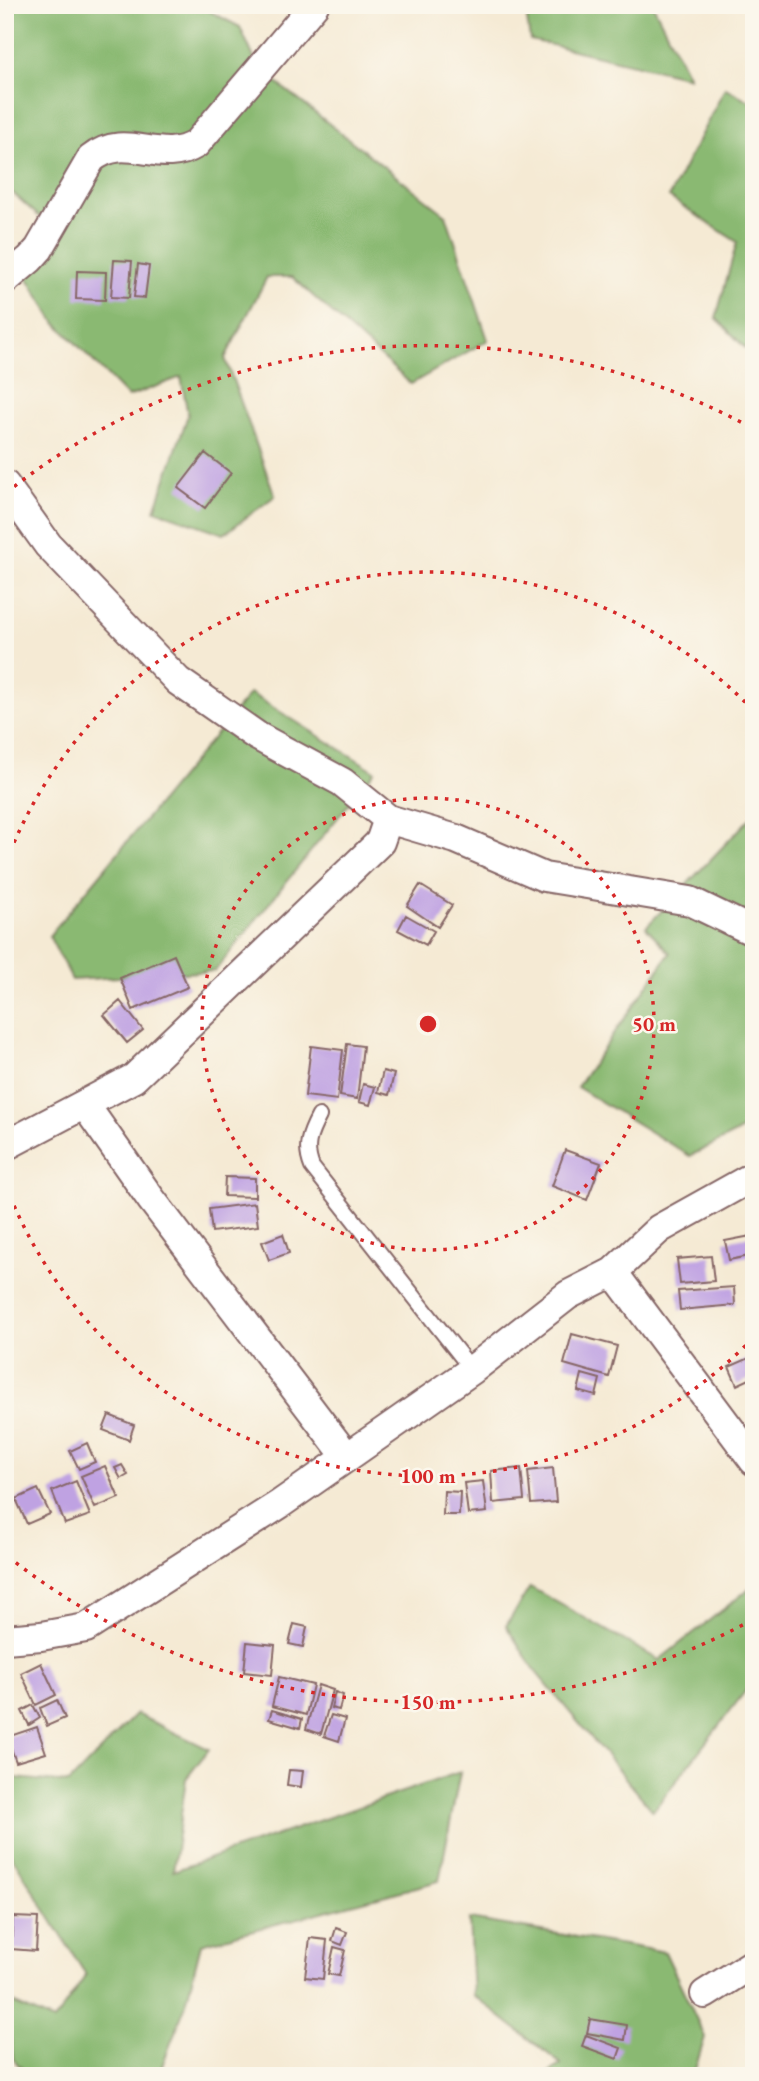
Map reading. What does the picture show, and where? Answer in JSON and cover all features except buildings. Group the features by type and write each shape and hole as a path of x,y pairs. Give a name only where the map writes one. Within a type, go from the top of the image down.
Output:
{"street":[{"path":"5,280 39,249 92,159 113,146 175,153 196,144 314,5"},
{"path":"5,485 48,545 178,681 257,736 342,782 388,819 456,839 544,877 690,901 754,932"},
{"path":"5,1146 134,1078 380,842 388,819"},
{"path":"85,1105 151,1199 347,1457"},
{"path":"5,1639 86,1628 280,1504 472,1370 568,1295 613,1272 659,1230 754,1176"},
{"path":"613,1272 754,1461"},
{"path":"705,1994 754,1963"}],"lane":[{"path":"319,1116 307,1144 312,1167 472,1370"}],"green space":[{"path":"5,5 198,5 240,27 259,69 446,215 488,340 411,384 292,277 267,277 225,358 275,496 224,534 155,510 188,415 181,377 128,397 55,322 20,266 44,221 5,186"},
{"path":"525,5 653,5 689,77 530,40"},
{"path":"725,88 754,103 754,357 716,318 737,242 669,197"},
{"path":"250,693 375,771 215,971 72,980 49,936"},
{"path":"754,814 754,1124 690,1156 577,1087 670,953 646,927"},
{"path":"754,1585 754,1680 653,1811 535,1671 506,1626 530,1587 659,1660"},
{"path":"136,1714 209,1749 186,1779 173,1871 460,1772 439,1881 201,1944 185,2007 158,2076 29,2076 13,2059 6,2000 54,2021 86,1975 5,1845 5,1777 69,1783"},
{"path":"469,1919 665,1952 705,2037 693,2076 545,2076 561,2064 473,1995"}]}
